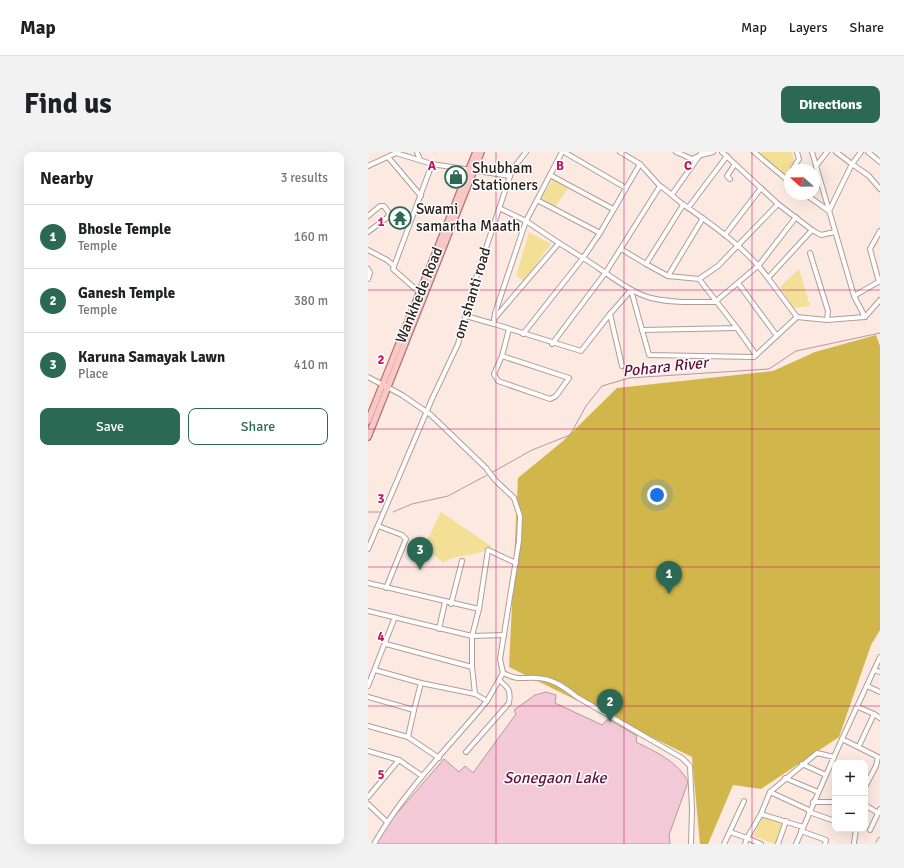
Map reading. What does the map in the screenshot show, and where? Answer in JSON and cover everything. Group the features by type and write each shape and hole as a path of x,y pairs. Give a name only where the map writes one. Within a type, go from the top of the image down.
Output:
{"main road":[{"path":"472,169 476,152"},
{"path":"368,437 385,386 472,169 481,152"},
{"name":"Wankhede Road","path":"368,421 385,386 420,293 472,169"}],"street":[{"path":"417,152 420,160"},
{"name":"om shanti road","path":"368,549 458,344 474,284 512,170 526,152"},
{"path":"494,322 526,221 563,152 626,188"},
{"path":"620,152 640,164 660,186 672,193 683,205 725,235 759,265 797,317 827,320 865,317 880,300"},
{"path":"676,152 692,159 702,153 713,152"},
{"path":"722,152 778,204 812,230 821,236 835,232"},
{"path":"754,152 784,177"},
{"path":"796,164 799,159 797,152"},
{"path":"812,152 815,164"},
{"path":"819,164 827,152"},
{"path":"836,152 869,176 880,188"},
{"path":"829,211 852,164 861,152"},
{"path":"868,152 880,162"},
{"path":"368,166 396,153 432,164 510,176"},
{"path":"672,193 702,153"},
{"path":"688,208 726,156"},
{"path":"388,157 421,196"},
{"path":"420,293 393,269 432,164"},
{"path":"523,334 600,233 640,164"},
{"path":"730,179 727,176 735,164"},
{"path":"550,175 613,209"},
{"path":"820,181 854,296 865,317"},
{"path":"552,344 606,272 660,186"},
{"path":"725,235 761,188"},
{"path":"537,200 600,233"},
{"path":"813,200 829,211"},
{"path":"368,215 379,204"},
{"path":"621,249 668,276 699,279 718,266 778,204"},
{"path":"646,264 683,205"},
{"path":"368,215 380,206 384,206 389,213 388,217 368,232"},
{"path":"499,208 526,221 606,272 631,290 650,298 671,301 715,302 759,265 796,217"},
{"path":"668,276 703,218"},
{"path":"768,278 812,230"},
{"path":"854,296 880,281 870,249 880,231"},
{"path":"494,322 559,243"},
{"path":"368,250 387,260 394,266"},
{"path":"810,253 828,311 827,320"},
{"path":"368,269 370,273 368,279"},
{"path":"699,279 756,355"},
{"path":"738,283 777,336"},
{"path":"466,316 494,322 523,334 581,352 610,314 631,290"},
{"path":"631,290 649,355 754,357 797,317"},
{"path":"610,314 622,366"},
{"path":"642,330 737,328"},
{"path":"502,356 569,378 556,396 550,398 498,381 494,374 502,356 509,329"},
{"path":"368,377 402,395 427,412 486,468 495,480 514,498 520,516 516,563 500,659 503,673 487,701 422,776 386,822 374,844"},
{"path":"378,526 402,535 406,539 386,588"},
{"path":"475,694 472,667 472,636 479,609 488,550 516,563"},
{"path":"451,604 462,561"},
{"path":"368,583 451,604 479,609"},
{"path":"439,629 445,602"},
{"path":"368,611 472,636 504,635"},
{"path":"368,686 386,644 395,618"},
{"path":"386,644 472,667"},
{"path":"796,844 813,802 880,657"},
{"path":"375,670 475,694 487,701"},
{"path":"874,670 880,672"},
{"path":"503,673 516,679 536,678 550,680 562,685 577,697 682,758 690,766 692,808 691,844"},
{"path":"466,752 509,703 511,693 508,687 499,680"},
{"path":"408,737 421,682"},
{"path":"867,686 880,692"},
{"path":"368,697 414,710"},
{"path":"858,707 880,718"},
{"path":"859,746 874,714"},
{"path":"368,726 408,737 439,758"},
{"path":"842,739 879,755 878,768 868,783"},
{"path":"368,751 399,760 422,776"},
{"path":"745,844 761,814 770,792 817,753 834,757"},
{"path":"368,797 399,760"},
{"path":"802,764 826,775"},
{"path":"785,778 818,792"},
{"path":"770,792 809,811 832,820"},
{"path":"724,844 744,801"},
{"path":"813,802 832,802"},
{"path":"368,804 386,822"},
{"path":"868,806 879,811 870,830"},
{"path":"761,814 786,821 826,840 825,844"},
{"path":"778,844 786,821"},
{"path":"730,832 761,844"},
{"path":"855,844 856,832"},
{"path":"878,844 880,840"}],"shaded area":[{"path":"757,152 792,152 794,161 792,164 784,164 784,174"},
{"path":"554,177 570,186 554,208 540,200"},
{"path":"529,232 551,244 524,281 516,276"},
{"path":"799,269 810,306 794,308 780,287"},
{"path":"876,335 880,346 880,630 871,645 839,737 761,789 733,785 708,844 700,844 692,757 509,667 518,478 563,441 617,388 773,371 815,352"},
{"path":"441,512 491,546 479,553 455,558 443,563 424,546"},
{"path":"763,816 783,823 775,844 753,836"}],"water":[{"name":"Sonegaon Lake","path":"546,692 556,695 555,703 602,725 608,719 637,736 636,742 665,758 684,775 688,782 669,835 670,844 376,844 385,827 444,759 459,772 465,766 473,773 516,714 514,710 535,695"}],"waterway":[{"name":"Pohara River","path":"491,473 532,450 570,435 586,406 602,386 629,378 769,369 796,351 880,333"},
{"name":"Pohara River","path":"393,512 412,504 448,496 489,474"},
{"path":"368,512 380,512"}],"place":[{"name":"Shubham Stationers","path":"456,177"},
{"name":"Swami samartha Maath","path":"400,218"},
{"name":"Karuna Samayak Lawn","path":"420,570"},
{"name":"Bhosle Temple","path":"669,594"},
{"name":"Ganesh Temple","path":"610,722"}]}
